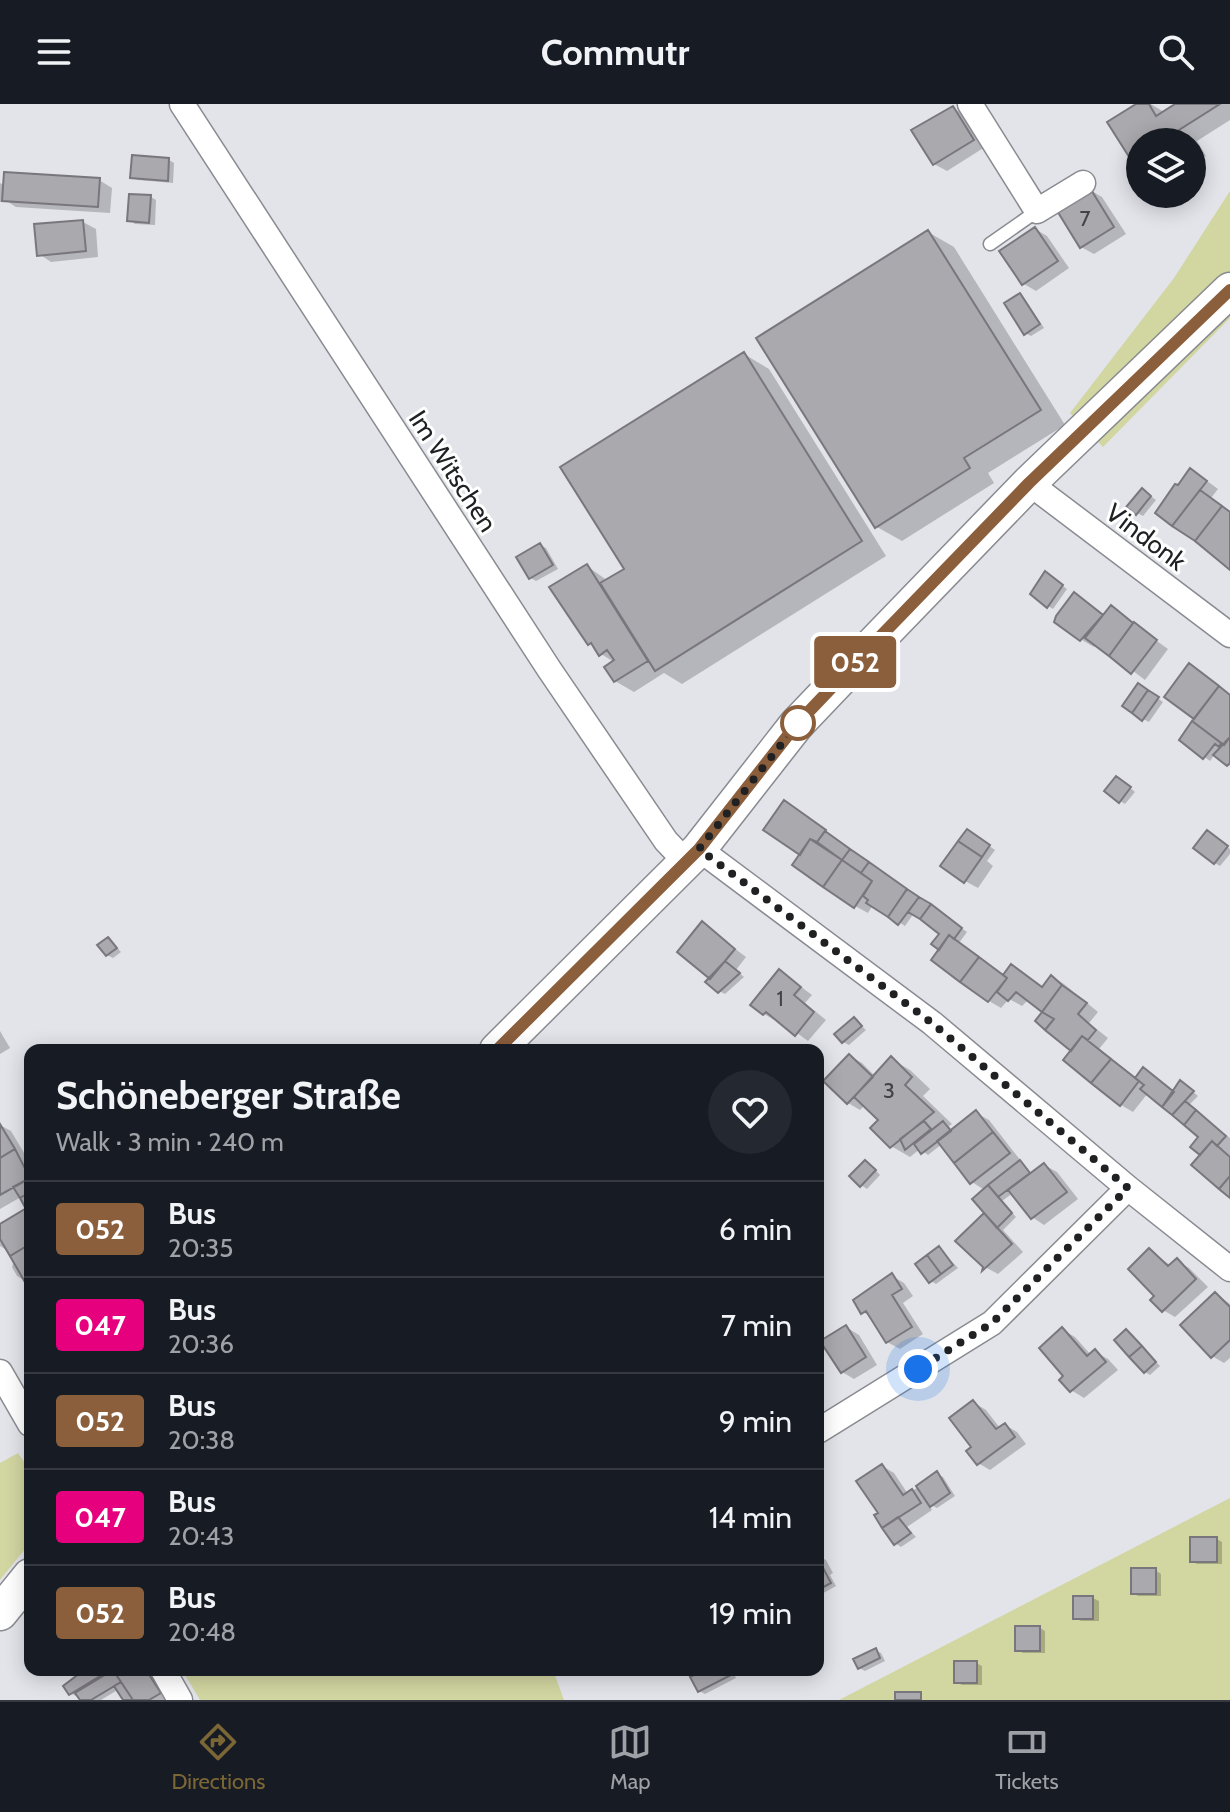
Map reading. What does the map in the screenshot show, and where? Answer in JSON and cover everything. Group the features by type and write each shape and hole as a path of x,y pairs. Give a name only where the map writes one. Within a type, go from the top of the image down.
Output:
{"main road":[{"path":"503,1044 693,855 796,725 1029,483 1230,290"},
{"path":"0,1613 24,1583"}],"street":[{"name":"Im Witschen","path":"182,104 549,669 666,841 693,855 932,1023 1128,1188 1230,1269"},
{"path":"970,104 1037,211 1083,183"},
{"name":"Vindonk","path":"1029,483 1230,635"},
{"path":"824,1427 992,1323 1128,1188"},
{"path":"0,1372 24,1414"},
{"path":"166,1676 180,1700"}],"lane":[{"path":"990,244 1037,211"}],"green space":[{"path":"1230,191 1230,318 1103,447 1070,413 1174,278"},
{"path":"18,1453 24,1462 24,1550 0,1580 0,1463"},
{"path":"1230,1498 1230,1700 839,1700"},
{"path":"186,1676 555,1676 564,1700 200,1700"}],"building":[{"path":"1136,104 1149,104 1156,116 1175,104 1220,104 1182,128 1126,128 1126,152 1107,122"},
{"path":"953,106 974,140 933,165 911,130"},
{"path":"132,155 169,158 168,181 130,178"},
{"path":"4,172 100,178 98,207 2,201"},
{"path":"1090,188 1114,227 1080,248 1056,209"},
{"path":"129,194 151,195 149,223 127,221"},
{"path":"83,220 86,251 37,256 34,224"},
{"path":"1035,227 1058,261 1022,285 999,251"},
{"path":"928,230 1041,410 964,458 970,468 875,528 756,338"},
{"path":"1020,293 1040,324 1024,335 1004,303"},
{"path":"744,352 862,541 655,671 600,583 624,569 560,467"},
{"path":"1190,468 1207,481 1172,526 1155,513"},
{"path":"1142,488 1151,496 1136,515 1126,507"},
{"path":"1200,490 1222,506 1195,541 1172,526"},
{"path":"1222,506 1230,512 1230,570 1195,541"},
{"path":"540,543 553,565 529,579 516,557"},
{"path":"587,564 648,661 614,682 604,667 614,660 607,650 599,656 591,643 588,645 549,587"},
{"path":"1045,571 1063,585 1047,608 1030,594"},
{"path":"1074,592 1103,615 1080,641 1054,622"},
{"path":"1111,605 1133,623 1109,656 1085,638"},
{"path":"1134,622 1157,640 1131,674 1109,656"},
{"path":"1189,663 1219,686 1194,719 1164,697"},
{"path":"1138,683 1148,690 1132,713 1122,706"},
{"path":"1219,686 1230,695 1230,737 1224,745 1192,721"},
{"path":"1148,690 1159,697 1142,721 1132,713"},
{"path":"1192,721 1221,743 1219,747 1215,744 1203,759 1179,740"},
{"path":"1230,737 1230,763 1227,766 1213,755"},
{"path":"1116,776 1131,787 1119,803 1104,791"},
{"path":"784,800 826,830 817,842 810,839 800,855 763,830"},
{"path":"967,829 990,845 982,857 958,841"},
{"path":"1207,830 1228,846 1214,864 1193,848"},
{"path":"825,831 850,849 842,860 817,842"},
{"path":"810,839 842,860 823,887 792,865"},
{"path":"958,841 982,857 964,883 940,866"},
{"path":"850,849 869,862 861,873 842,860"},
{"path":"842,860 872,881 854,908 823,887"},
{"path":"869,862 907,889 888,917 866,903 868,900 863,896 872,881 861,873"},
{"path":"907,889 919,897 898,925 888,917"},
{"path":"919,897 931,904 920,919 908,912"},
{"path":"931,904 962,928 954,939 949,935 939,950 931,944 939,934 920,919"},
{"path":"702,921 735,949 710,979 677,952"},
{"path":"949,935 979,957 960,982 931,960"},
{"path":"108,937 117,948 106,956 97,945"},
{"path":"979,957 1007,978 988,1002 960,982"},
{"path":"725,961 740,973 718,993 705,982"},
{"path":"1011,964 1042,987 1051,975 1062,985 1042,1012 1016,992 1008,1001 997,992 1007,978 1003,975"},
{"path":"779,969 801,987 794,995 814,1012 795,1036 766,1012 763,1015 750,1005"},
{"path":"1062,985 1087,1003 1078,1014 1096,1030 1088,1040 1082,1036 1071,1051 1045,1030 1054,1019 1042,1012"},
{"path":"1042,1012 1054,1019 1045,1030 1035,1021"},
{"path":"854,1017 862,1026 842,1043 834,1034"},
{"path":"1082,1036 1111,1059 1091,1083 1063,1060"},
{"path":"849,1054 873,1077 847,1104 824,1080"},
{"path":"891,1056 912,1077 905,1085 934,1112 890,1148 870,1128 878,1120 854,1097"},
{"path":"1111,1059 1139,1081 1120,1106 1091,1083"},
{"path":"1143,1067 1174,1092 1162,1107 1140,1089 1144,1085 1135,1078"},
{"path":"1180,1080 1194,1091 1172,1115 1162,1107"},
{"path":"1185,1101 1196,1110 1184,1125 1172,1115"},
{"path":"976,1110 993,1132 954,1163 937,1141"},
{"path":"1196,1110 1226,1136 1217,1146 1212,1141 1200,1155 1190,1147 1198,1137 1184,1125"},
{"path":"924,1121 931,1129 905,1150 900,1139"},
{"path":"943,1121 951,1131 921,1154 914,1144"},
{"path":"0,1124 15,1149 0,1158"},
{"path":"993,1132 1010,1153 970,1184 954,1163"},
{"path":"1212,1141 1230,1157 1230,1176 1219,1189 1191,1165"},
{"path":"15,1149 24,1166 24,1181 0,1195 0,1158"},
{"path":"865,1160 876,1170 860,1187 849,1176"},
{"path":"1020,1160 1030,1173 998,1197 988,1185"},
{"path":"1044,1163 1067,1192 1031,1219 1008,1190"},
{"path":"1230,1176 1230,1198 1219,1189"},
{"path":"24,1181 24,1196 20,1198 13,1187"},
{"path":"988,1185 1012,1213 997,1228 972,1199"},
{"path":"24,1210 24,1248 10,1256 0,1239 0,1224"},
{"path":"984,1213 1012,1244 982,1271 983,1267 955,1241"},
{"path":"939,1246 953,1265 941,1274 927,1255"},
{"path":"24,1248 24,1280 10,1256"},
{"path":"1149,1248 1168,1266 1177,1258 1196,1279 1162,1312 1150,1300 1154,1296 1128,1269"},
{"path":"927,1255 941,1274 929,1283 915,1264"},
{"path":"892,1273 902,1289 892,1295 912,1327 886,1343 866,1311 861,1314 853,1300"},
{"path":"1215,1292 1230,1307 1230,1340 1211,1358 1180,1325"},
{"path":"846,1325 866,1357 841,1373 824,1347 824,1339"},
{"path":"1062,1327 1087,1356 1095,1349 1106,1362 1070,1392 1059,1380 1063,1376 1039,1348"},
{"path":"1126,1329 1142,1346 1129,1357 1114,1340"},
{"path":"1142,1346 1156,1362 1144,1373 1129,1357"},
{"path":"973,1400 996,1429 1005,1423 1015,1437 977,1465 966,1451 971,1447 949,1418"},
{"path":"882,1464 903,1495 912,1489 921,1503 882,1528 874,1515 878,1513 856,1481"},
{"path":"937,1471 950,1493 930,1507 916,1486"},
{"path":"898,1517 911,1533 894,1545 882,1528"},
{"path":"1190,1537 1217,1537 1217,1562 1190,1562"},
{"path":"1131,1568 1156,1568 1156,1594 1131,1594"},
{"path":"824,1570 831,1583 824,1587"},
{"path":"1073,1596 1093,1596 1093,1619 1073,1619"},
{"path":"1015,1626 1040,1626 1040,1651 1015,1651"},
{"path":"876,1648 880,1658 858,1669 853,1659"},
{"path":"954,1661 977,1661 977,1683 954,1683"},
{"path":"76,1676 100,1676 69,1695 63,1686"},
{"path":"103,1676 117,1676 121,1682 91,1700 80,1700 75,1693"},
{"path":"117,1676 150,1676 161,1693 149,1700 133,1700"},
{"path":"692,1676 729,1676 698,1692"},
{"path":"121,1682 133,1700 123,1700 114,1686"},
{"path":"895,1692 921,1692 921,1700 895,1700"}],"bus line":[{"name":"052","path":"503,1044 699,849 796,725 877,640 1029,483 1230,290"}],"route":[{"path":"798,723 699,849 932,1023 1128,1188 992,1323 918,1369"}]}
